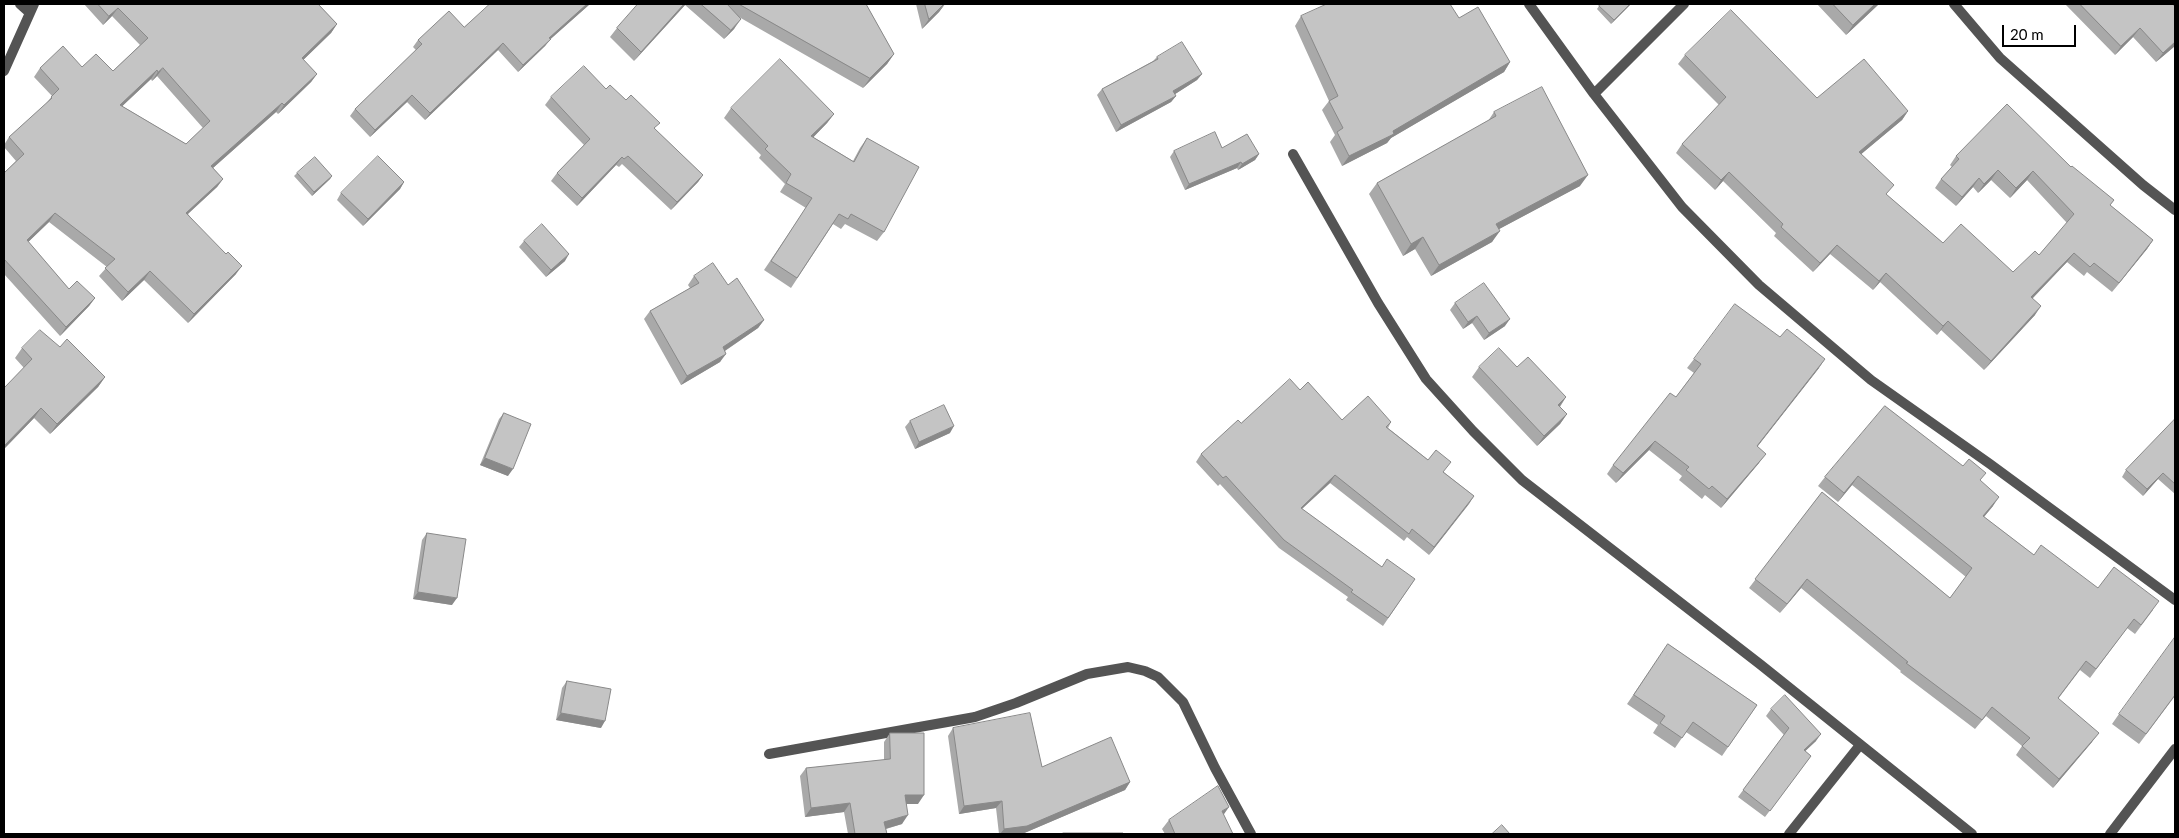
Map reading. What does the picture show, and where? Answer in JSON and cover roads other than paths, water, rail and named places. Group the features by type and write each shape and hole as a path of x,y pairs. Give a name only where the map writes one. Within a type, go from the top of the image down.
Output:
{"street":[{"path":"4,71 32,8 20,4"},
{"path":"1529,4 1594,94 1682,207 1759,286 1870,380 1990,464 2175,600"},
{"path":"1594,94 1684,4"},
{"path":"1954,4 2000,58 2143,185 2175,210"},
{"path":"1293,154 1378,303 1426,379 1473,431 1522,480 1972,834"},
{"path":"769,754 975,717 1016,703 1087,674 1128,667 1146,671 1158,677 1183,702 1214,768 1251,834"},
{"path":"1789,834 1860,744"},
{"path":"2110,834 2175,749"}]}
